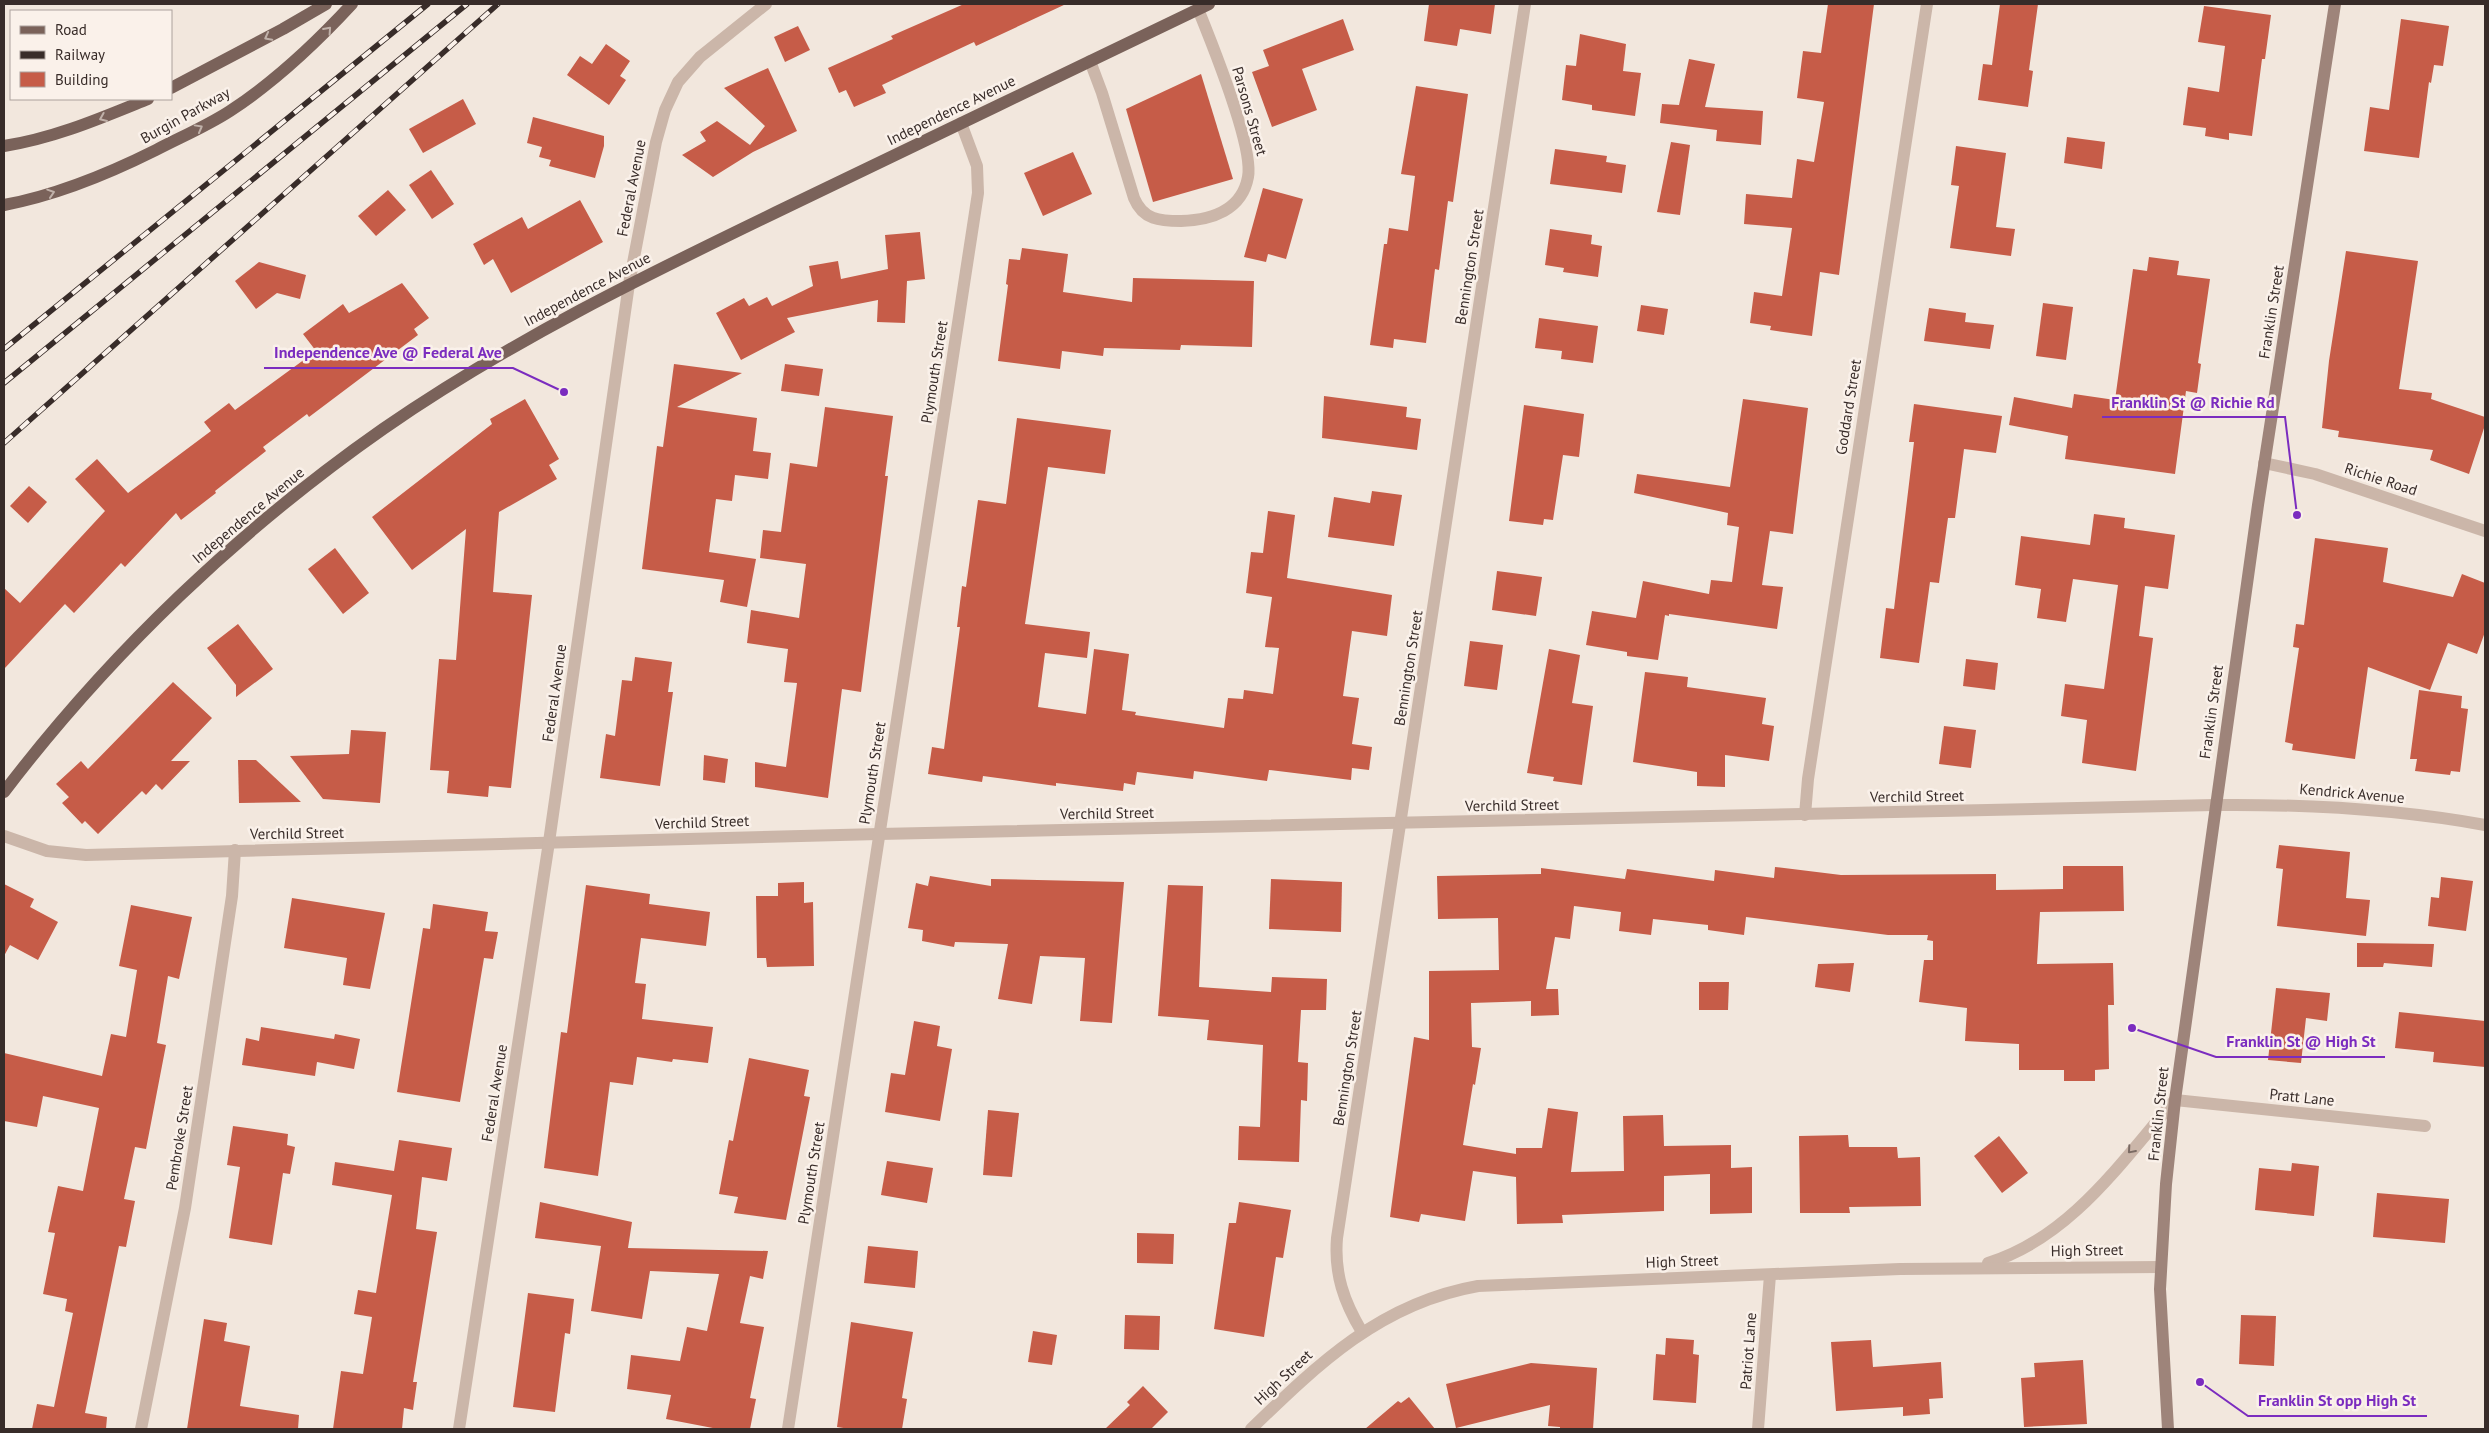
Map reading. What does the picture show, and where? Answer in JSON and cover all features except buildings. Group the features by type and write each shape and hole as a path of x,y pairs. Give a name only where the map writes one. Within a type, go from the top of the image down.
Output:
{"main road":[{"name":"Burgin Parkway","path":"172,87 326,4"},
{"name":"Burgin Parkway","path":"4,205 49,195 120,168 229,111 272,81 319,40 352,4"},
{"name":"Franklin Street","path":"2168,1429 2160,1310 2161,1267 2175,1100 2214,805 2264,463 2335,4"},
{"name":"Independence Avenue","path":"4,792 51,733 112,665 201,576 278,510 348,454 456,382 516,345 629,284 1204,6"},
{"path":"4,146 24,143 84,126 146,100"}],"street":[{"name":"Federal Avenue","path":"459,1429 549,842 629,284 656,142 671,95 678,82 700,57 766,4"},
{"name":"Bennington Street","path":"1362,1332 1343,1296 1336,1267 1336,1253 1525,4"},
{"name":"Goddard Street","path":"1805,815 1808,779 1927,4"},
{"name":"Parsons Street","path":"1090,61 1101,87 1134,198 1142,211 1156,220 1165,221 1199,220 1220,214 1235,203 1240,195 1247,181 1249,165 1246,146 1215,52 1204,6"},
{"name":"Plymouth Street","path":"788,1429 978,193 977,166 961,124"},
{"name":"Richie Road","path":"2264,463 2315,474 2485,531"},
{"name":"Verchild Street","path":"4,836 47,851 86,855 878,834 2214,805"},
{"name":"Kendrick Avenue","path":"2214,805 2318,806 2405,814 2485,825"},
{"name":"Pembroke Street","path":"141,1429 192,1168 232,896 235,850"},
{"name":"Pratt Lane","path":"2175,1100 2425,1126"},
{"path":"1973,1268 2020,1251 2040,1240 2072,1214 2175,1100"},
{"name":"High Street","path":"1251,1429 1326,1359 1362,1332 1417,1303 1457,1290 1478,1286 1973,1268 2161,1267"},
{"name":"Patriot Lane","path":"1758,1429 1770,1275"}],"railway":[{"path":"4,349 428,4"},
{"path":"4,383 467,4"},
{"path":"4,443 498,4"}],"place":[{"name":"Independence Ave @ Federal Ave","path":"564,392"},
{"name":"Franklin St @ Richie Rd","path":"2297,515"},
{"name":"Franklin St @ High St","path":"2132,1028"},
{"name":"Franklin St opp High St","path":"2200,1382"}]}
